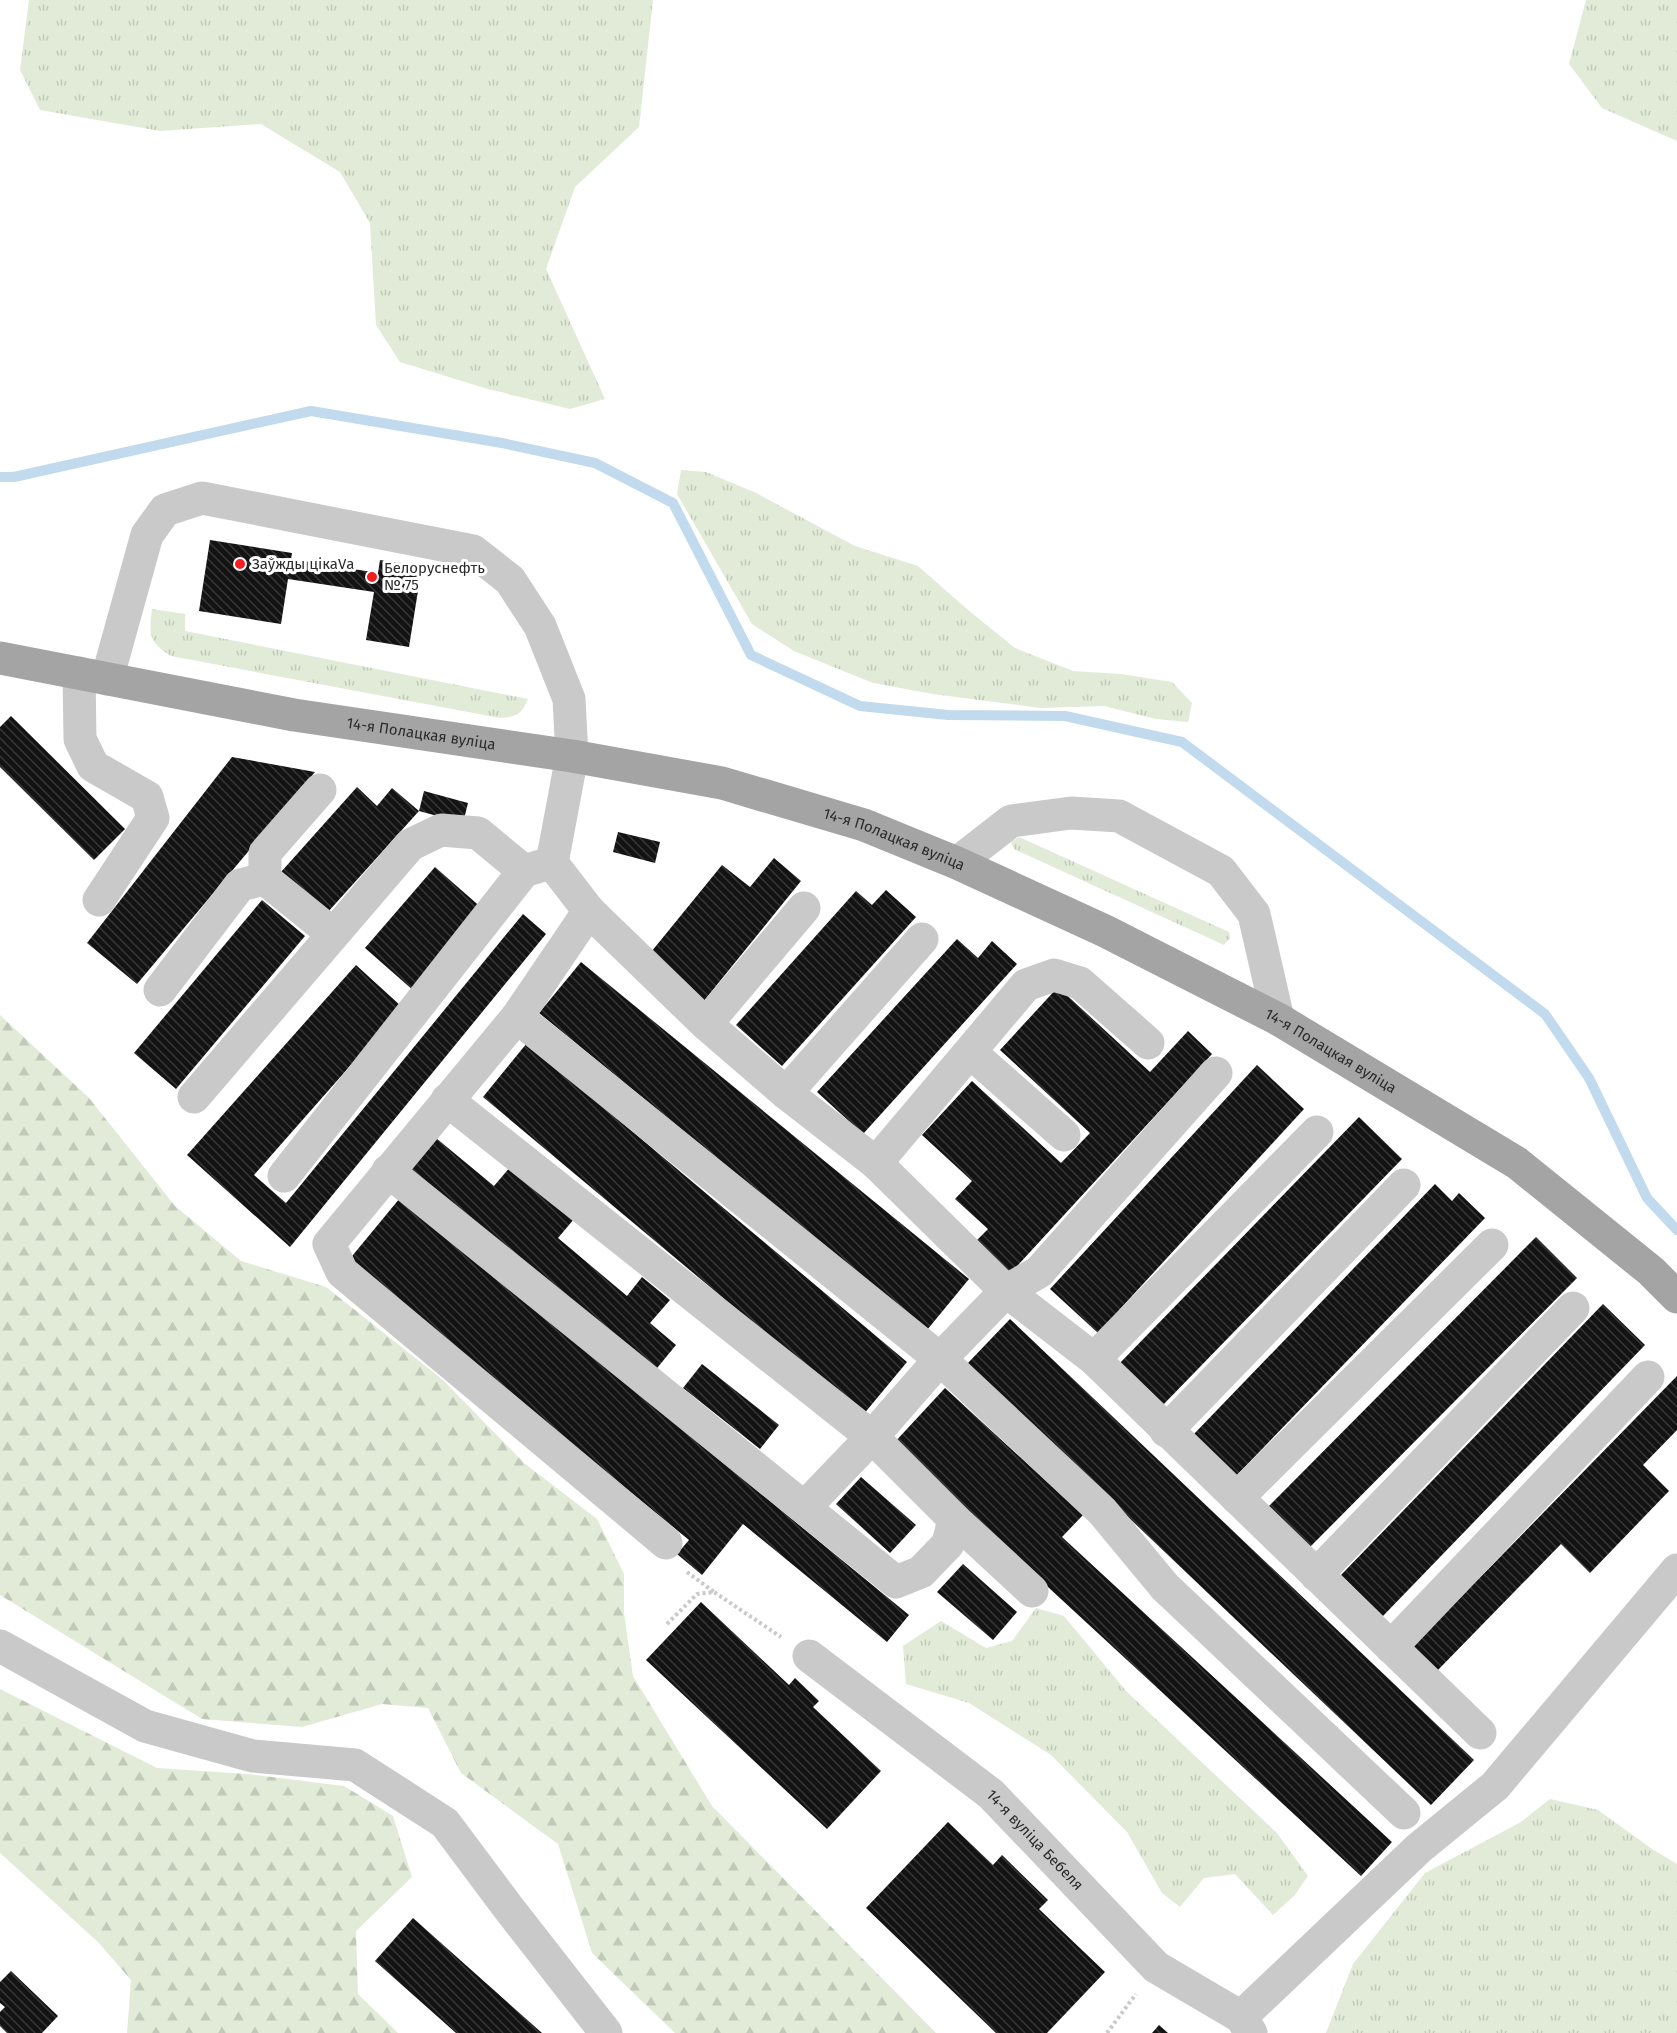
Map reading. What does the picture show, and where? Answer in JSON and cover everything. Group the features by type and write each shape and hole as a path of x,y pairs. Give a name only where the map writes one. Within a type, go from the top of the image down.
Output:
{"main road":[{"name":"14-я Полацкая вуліца","path":"0,658 294,715 572,756 722,783 864,825 957,863 1105,931 1278,1019 1517,1163 1651,1271 1677,1297"}],"street":[{"path":"99,900 153,818 147,796 93,766 80,739 93,676 147,535 165,510 202,498 473,551 510,580 540,626 569,699 572,756 538,867 284,1176"},
{"path":"265,879 265,853 320,790"},
{"path":"957,863 1011,820 1071,813 1119,816 1221,871 1254,915 1278,1019"},
{"path":"194,1097 410,845 441,830 478,833 538,867 589,911 706,1024 786,1093 876,1163 1006,1290 1094,1359 1480,1733"},
{"path":"265,879 333,934"},
{"path":"160,990 240,885 265,879"},
{"path":"706,1024 804,908"},
{"path":"589,911 517,1017 330,1244 342,1272 666,1543"},
{"path":"786,1093 922,939"},
{"path":"876,1163 1026,985 1054,975 1080,983 1148,1042"},
{"path":"517,1017 940,1359 1102,1510 1165,1587 1404,1813"},
{"path":"970,1052 1064,1135"},
{"path":"804,1507 872,1437 940,1359 1006,1290 1039,1272 1216,1073"},
{"path":"447,1100 872,1437 954,1519 1032,1591"},
{"path":"1094,1359 1317,1132"},
{"path":"388,1171 896,1582 921,1572 948,1544 954,1519"},
{"path":"1166,1431 1404,1185"},
{"path":"1237,1498 1492,1245"},
{"path":"1316,1575 1573,1308"},
{"path":"1391,1647 1648,1377"},
{"path":"1246,2025 1419,1848 1495,1786 1677,1570"},
{"path":"0,1646 145,1726 253,1756 355,1765 446,1823 606,2033"},
{"name":"14-я вуліца Бебеля","path":"809,1656 991,1794 1156,1966 1246,2025"}],"path":[{"path":"692,1576 809,1656"},
{"path":"667,1624 697,1594 714,1592"},
{"path":"1107,2033 1156,1966"}],"green space":[{"path":"29,0 653,0 639,127 575,187 546,269 605,399 570,409 488,389 400,362 376,325 370,223 340,172 261,124 160,131 40,110 20,70"},
{"path":"1586,0 1677,0 1677,141 1602,108 1569,64"},
{"path":"681,470 706,472 754,492 855,546 918,566 1015,648 1073,671 1121,674 1172,682 1192,703 1188,722 1156,719 1104,706 1040,708 933,694 873,683 794,651 752,624 677,494"},
{"path":"152,609 185,614 185,631 528,699 518,714 500,718 171,656 158,646 152,637 150,625"},
{"path":"1019,837 1229,932 1230,938 1224,945 1014,849 1011,842"},
{"path":"0,1015 89,1098 175,1206 241,1261 326,1287 443,1380 524,1463 597,1519 624,1574 624,1613 633,1676 712,1806 936,2033 675,2033 592,1953 558,1844 461,1773 428,1708 382,1704 302,1727 202,1719 0,1595"},
{"path":"1036,1608 1064,1616 1126,1691 1277,1833 1308,1876 1294,1896 1273,1915 1235,1874 1204,1878 1180,1907 1162,1893 1127,1832 1051,1755 969,1703 906,1684 903,1646 941,1621 986,1648 1012,1641"},
{"path":"0,1689 157,1768 247,1774 344,1786 393,1816 412,1877 356,1931 358,1994 398,2033 127,2033 131,1980 98,1942 0,1853"},
{"path":"1550,1799 1598,1810 1677,1864 1677,2033 1326,2033 1353,1964 1425,1873 1521,1822"}],"building":[{"path":"210,540 292,553 291,559 378,573 380,560 422,566 409,647 366,640 374,592 288,579 281,624 199,611"},
{"path":"11,716 125,829 94,860 0,767 0,727"},
{"path":"232,757 315,772 137,984 87,943"},
{"path":"357,787 377,806 392,788 419,811 327,913 281,872"},
{"path":"424,791 468,803 463,823 419,811"},
{"path":"618,832 660,842 655,863 613,852"},
{"path":"774,858 801,881 703,1002 647,957 722,865 750,887"},
{"path":"435,867 484,910 414,991 365,948"},
{"path":"886,890 916,917 782,1066 736,1025 856,891 872,905"},
{"path":"262,900 305,936 176,1089 134,1053"},
{"path":"523,914 546,934 290,1247 187,1155 356,965 402,1007 254,1175 286,1203"},
{"path":"957,939 978,958 992,941 1017,964 863,1134 817,1092"},
{"path":"581,962 969,1279 927,1330 539,1013"},
{"path":"1058,987 1150,1072 1188,1031 1212,1054 1008,1276 973,1244 988,1229 955,1199 972,1181 922,1135 972,1081 1061,1163 1090,1133 1000,1050"},
{"path":"527,1043 907,1362 863,1415 483,1097"},
{"path":"1257,1065 1304,1109 1098,1333 1050,1289"},
{"path":"1359,1117 1402,1159 1161,1407 1118,1365"},
{"path":"436,1138 494,1186 511,1166 574,1219 558,1238 627,1296 642,1277 670,1300 650,1323 676,1345 653,1373 409,1169"},
{"path":"1435,1184 1452,1201 1459,1193 1485,1218 1236,1476 1193,1435"},
{"path":"400,1198 909,1615 887,1642 743,1524 702,1575 677,1554 689,1540 348,1261"},
{"path":"1536,1237 1577,1278 1309,1548 1268,1507"},
{"path":"1603,1304 1645,1345 1383,1616 1341,1575"},
{"path":"1010,1319 1474,1760 1431,1805 967,1364"},
{"path":"702,1364 779,1425 760,1449 683,1388"},
{"path":"1677,1376 1677,1430 1643,1465 1669,1491 1590,1573 1561,1544 1437,1671 1412,1647"},
{"path":"945,1388 1083,1515 1062,1537 1392,1842 1361,1876 893,1444"},
{"path":"861,1477 916,1525 890,1553 836,1504"},
{"path":"963,1564 1017,1612 993,1640 937,1592"},
{"path":"701,1602 789,1685 795,1678 819,1701 813,1707 881,1771 827,1829 646,1660"},
{"path":"948,1822 993,1865 1002,1855 1048,1900 1039,1909 1105,1972 1047,2033 996,2033 866,1908"},
{"path":"413,1918 542,2033 456,2033 375,1961"},
{"path":"11,1971 58,2016 42,2033 7,2033 0,2026 0,2012 5,2007 0,2003 0,1982"},
{"path":"1159,2025 1168,2033 1152,2033"}],"waterway":[{"path":"0,477 14,477 311,411 502,443 595,463 673,503 751,655 860,706 948,715 1065,716 1182,742 1545,1014 1589,1078 1647,1198 1677,1230"}],"place":[{"name":"Заўжды цікаVа","path":"240,564"},
{"name":"Белоруснефть № 75","path":"372,577"}]}
